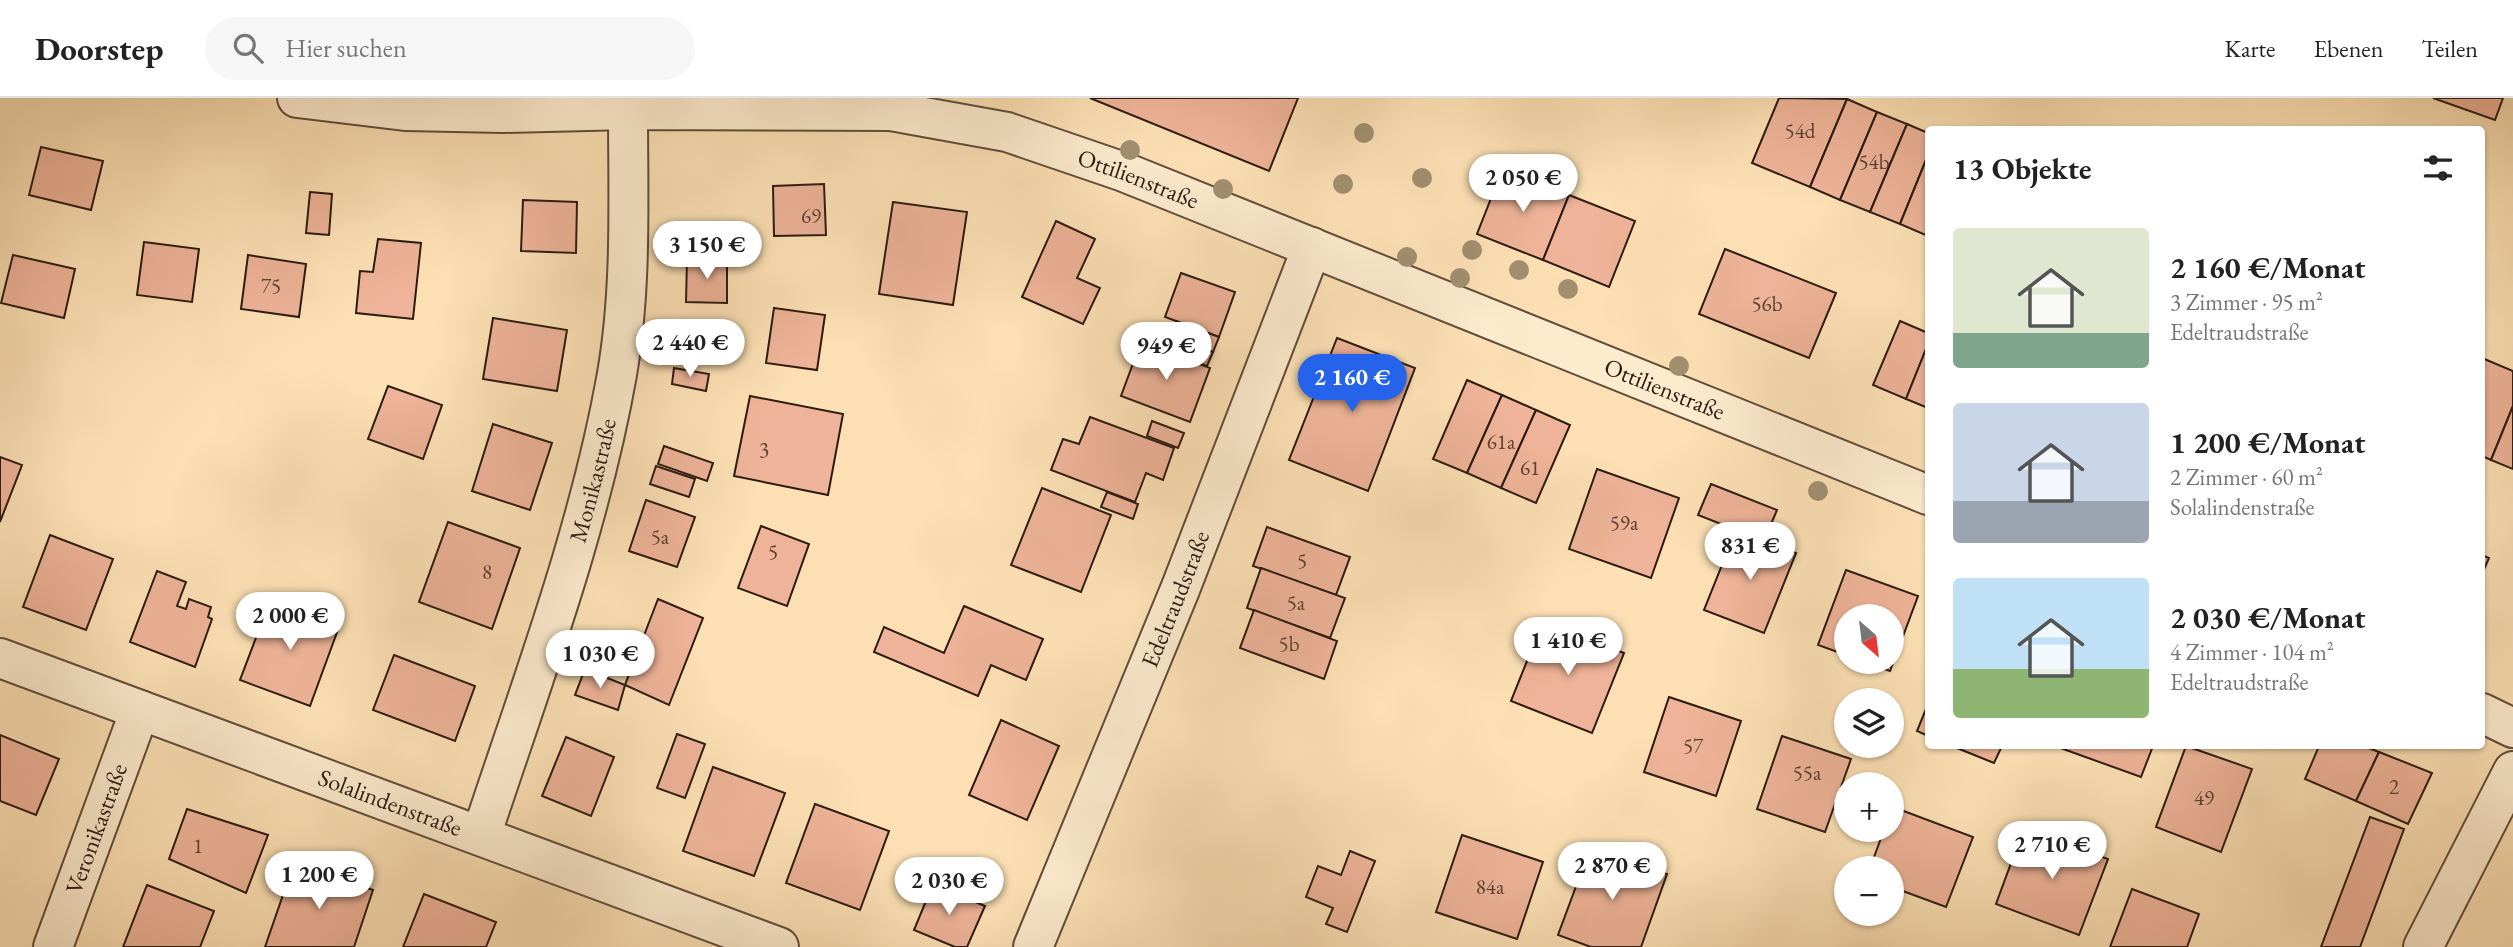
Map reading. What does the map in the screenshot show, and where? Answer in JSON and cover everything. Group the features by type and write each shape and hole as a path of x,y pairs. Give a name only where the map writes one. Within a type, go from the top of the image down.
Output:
{"street":[{"name":"Ottilienstraße","path":"297,98 405,111 891,111 1007,132 1124,172 1925,494"},
{"name":"Monikastraße","path":"481,836 587,507 617,373 629,258 628,110"},
{"name":"Edeltraudstraße","path":"1034,947 1181,587 1312,247"},
{"name":"Solalindenstraße","path":"0,658 779,947"},
{"name":"Veronikastraße","path":"53,947 140,710"},
{"path":"2485,714 2513,728"},
{"path":"2423,947 2513,771"}],"building":[{"path":"1090,98 1298,98 1269,171"},
{"path":"1779,98 1847,99 1810,187 1752,163"},
{"path":"2433,98 2503,98 2495,120"},
{"path":"1847,99 1877,112 1840,200 1810,187"},
{"path":"1877,112 1907,124 1870,212 1840,200"},
{"path":"1907,124 1925,132 1925,162 1900,224 1870,212"},
{"path":"41,147 103,161 91,210 29,195"},
{"path":"1925,162 1925,235 1900,224"},
{"path":"1503,168 1569,195 1543,260 1477,234"},
{"path":"824,184 826,235 774,236 773,186"},
{"path":"310,192 332,194 329,235 306,233"},
{"path":"1569,195 1635,221 1609,287 1543,260"},
{"path":"523,200 577,202 576,253 521,251"},
{"path":"893,202 967,212 953,305 879,294"},
{"path":"1056,221 1095,239 1077,278 1100,288 1083,324 1022,297"},
{"path":"378,239 421,243 413,319 356,313 360,271 373,272"},
{"path":"144,242 199,249 192,302 137,295"},
{"path":"1725,249 1836,293 1809,358 1699,314"},
{"path":"13,255 75,269 64,318 1,303"},
{"path":"248,255 306,264 299,317 241,309"},
{"path":"687,259 727,260 727,303 686,302"},
{"path":"1181,273 1235,292 1219,337 1165,317"},
{"path":"774,308 825,315 817,370 766,363"},
{"path":"493,318 567,330 557,391 483,379"},
{"path":"1176,321 1219,337 1213,352 1171,337"},
{"path":"1900,321 1925,332 1925,352 1906,399 1873,385"},
{"path":"1174,337 1213,352 1207,366 1168,352"},
{"path":"1337,338 1415,368 1368,491 1289,460"},
{"path":"1141,342 1210,368 1190,422 1121,396"},
{"path":"1925,352 1925,407 1906,399"},
{"path":"2485,359 2513,371 2513,406 2491,460 2485,457"},
{"path":"674,368 709,374 706,391 672,384"},
{"path":"1467,380 1502,395 1467,473 1433,459"},
{"path":"388,386 442,405 423,459 368,439"},
{"path":"1502,395 1536,410 1501,488 1467,473"},
{"path":"750,396 843,414 828,495 734,476"},
{"path":"2513,406 2513,469 2491,460"},
{"path":"1536,410 1570,425 1536,503 1501,488"},
{"path":"1090,417 1174,448 1163,480 1146,473 1135,502 1051,470 1063,439 1079,444"},
{"path":"1152,421 1184,433 1178,448 1147,436"},
{"path":"493,424 552,443 530,510 472,491"},
{"path":"664,446 713,463 707,481 658,464"},
{"path":"0,457 22,465 0,522"},
{"path":"656,466 695,479 689,497 650,484"},
{"path":"1597,469 1679,498 1651,578 1569,549"},
{"path":"1711,484 1777,510 1764,541 1698,515"},
{"path":"1042,488 1111,515 1081,592 1011,565"},
{"path":"1107,492 1138,504 1133,519 1101,507"},
{"path":"646,500 695,517 677,567 629,551"},
{"path":"448,522 520,548 492,629 419,602"},
{"path":"761,526 809,544 787,606 738,588"},
{"path":"1267,527 1350,557 1336,595 1253,566"},
{"path":"1736,530 1796,553 1764,633 1704,610"},
{"path":"50,535 113,559 86,630 23,607"},
{"path":"1261,568 1345,598 1330,638 1247,608"},
{"path":"1846,570 1918,596 1904,634 1904,604 1834,604 1834,651 1818,645"},
{"path":"157,571 186,582 177,606 186,609 189,599 211,607 208,617 212,619 195,667 130,642"},
{"path":"271,598 340,624 310,706 240,680"},
{"path":"658,599 703,618 669,705 625,685"},
{"path":"964,606 1043,639 1026,680 991,665 978,696 874,652 884,627 944,653"},
{"path":"1254,610 1337,641 1324,679 1240,648"},
{"path":"1543,621 1624,653 1592,733 1511,701"},
{"path":"394,655 475,686 455,741 373,710"},
{"path":"585,669 625,685 618,710 575,695"},
{"path":"1669,697 1741,721 1716,796 1644,772"},
{"path":"1925,711 1925,735 1917,731"},
{"path":"1001,720 1059,746 1027,820 969,795"},
{"path":"677,734 705,744 685,798 657,788"},
{"path":"0,735 59,759 36,815 0,801"},
{"path":"1782,736 1834,753 1834,758 1851,759 1846,772 1834,772 1834,807 1825,832 1757,809"},
{"path":"566,737 614,757 591,816 542,796"},
{"path":"1959,749 2001,749 1994,763"},
{"path":"2063,749 2152,749 2141,777"},
{"path":"2185,749 2195,749 2252,769 2221,852 2156,827"},
{"path":"2318,749 2372,749 2379,752 2356,801 2305,779"},
{"path":"2379,752 2432,773 2408,824 2356,801"},
{"path":"713,767 785,793 754,876 683,851"},
{"path":"815,804 889,831 860,910 786,883"},
{"path":"187,809 268,835 246,893 169,859"},
{"path":"1904,811 1973,837 1946,907 1904,891 1904,856 1874,856 1880,842 1904,842"},
{"path":"2370,817 2404,829 2360,947 2321,947"},
{"path":"2024,828 2108,859 2079,935 1996,904"},
{"path":"1462,835 1543,862 1517,939 1436,912"},
{"path":"1591,846 1667,874 1641,947 1591,947 1558,935"},
{"path":"1350,851 1375,861 1347,932 1326,924 1333,908 1306,897 1318,866 1341,875"},
{"path":"294,863 373,890 354,947 265,947"},
{"path":"933,884 985,906 967,947 955,947 914,930"},
{"path":"147,885 214,911 200,947 123,947"},
{"path":"2132,889 2199,914 2187,947 2110,947"},
{"path":"424,894 496,922 486,947 403,947"}]}
